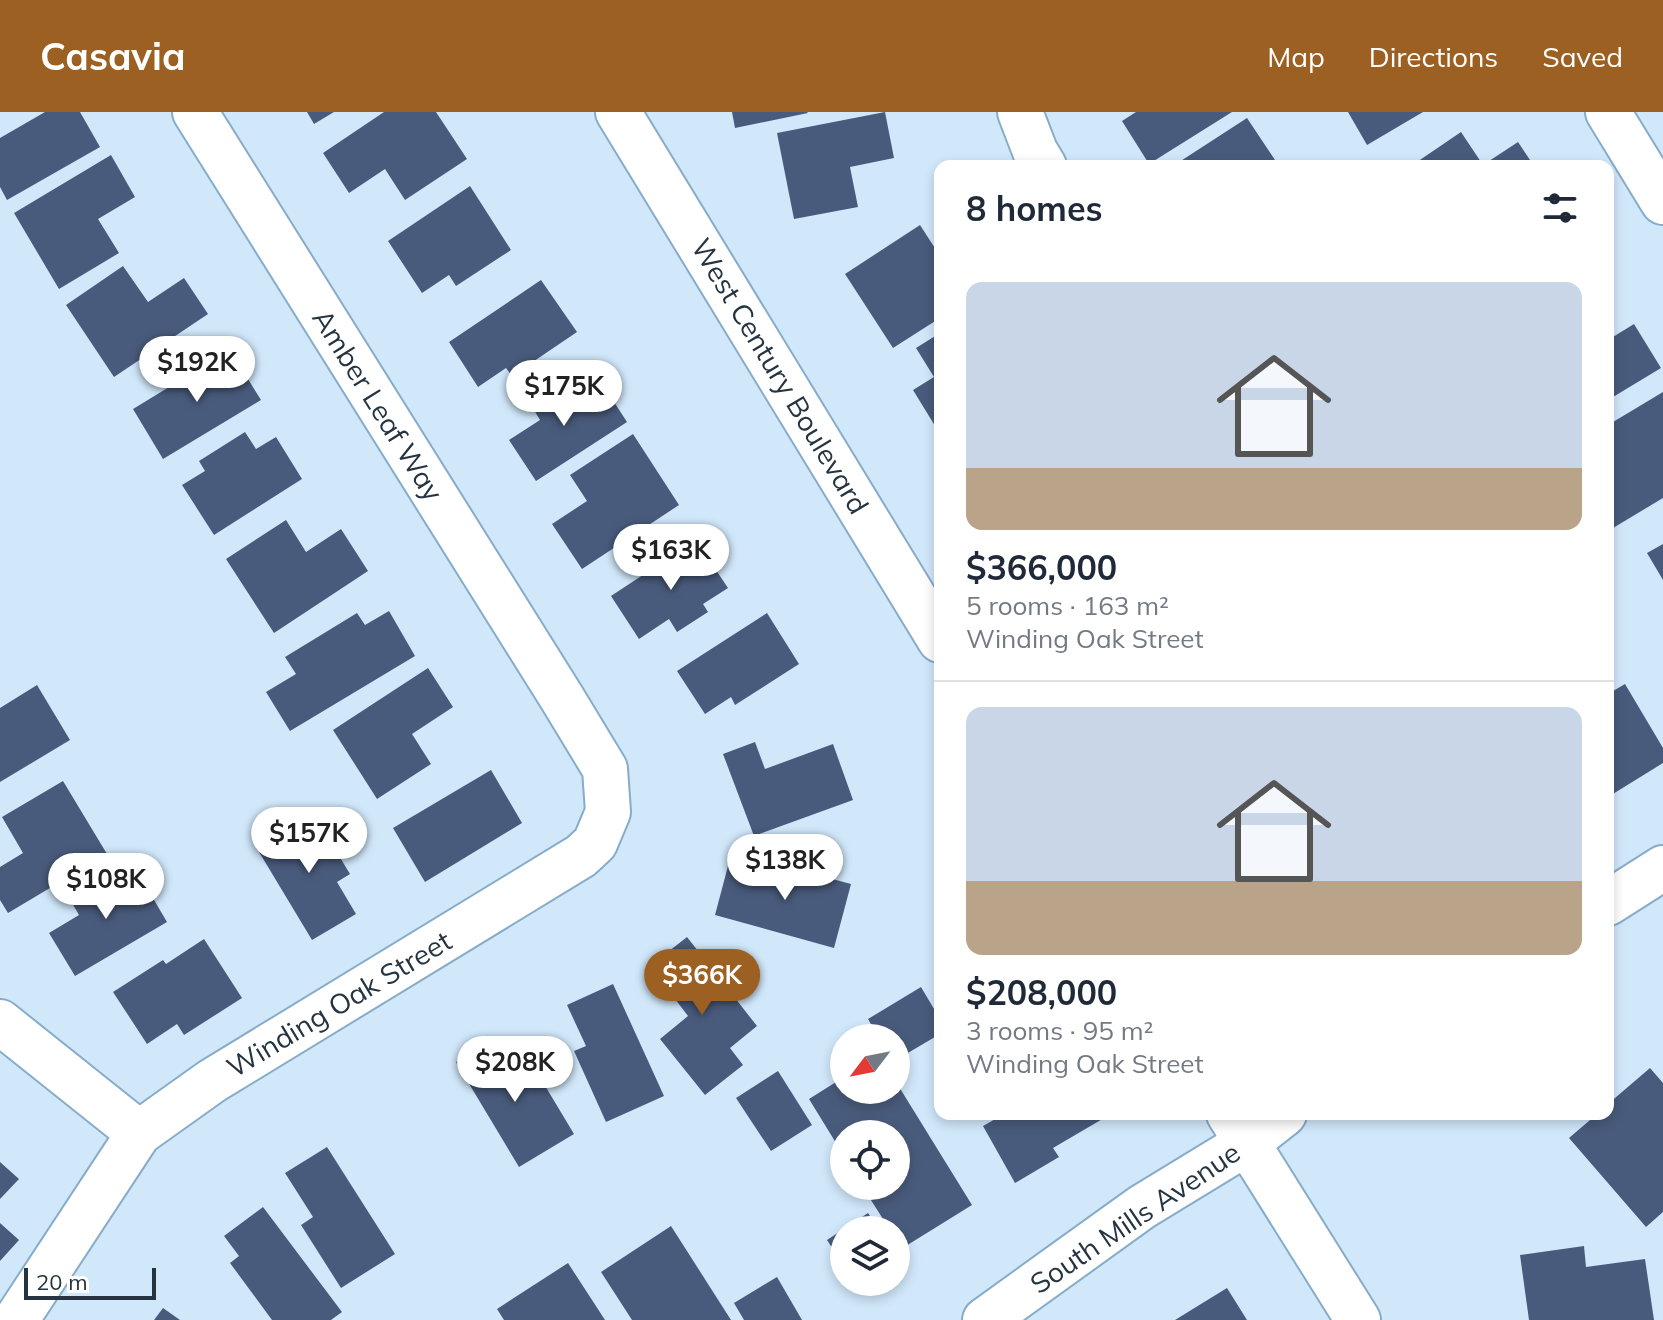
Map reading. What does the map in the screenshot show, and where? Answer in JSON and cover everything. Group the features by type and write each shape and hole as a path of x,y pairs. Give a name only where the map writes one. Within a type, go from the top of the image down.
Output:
{"street":[{"name":"Amber Leaf Way","path":"195,112 562,698"},
{"name":"West Century Boulevard","path":"618,112 934,630"},
{"path":"1608,112 1663,202"},
{"name":"Winding Oak Street","path":"16,1320 139,1133 212,1081 581,856 595,843 608,812 605,769 562,698"},
{"path":"1614,899 1663,868"},
{"path":"0,1022 139,1133"},
{"name":"South Mills Avenue","path":"985,1320 1142,1207 1238,1128 1264,1120"},
{"path":"1238,1128 1358,1320"}],"building":[{"path":"45,112 80,112 100,147 7,200 0,187 0,138"},
{"path":"307,112 334,112 314,124"},
{"path":"384,112 436,112 467,159 405,200 385,169 349,193 323,153"},
{"path":"732,112 807,112 808,113 735,128"},
{"path":"885,112 894,158 850,167 858,207 794,219 777,133"},
{"path":"1136,112 1232,112 1155,160 1146,160 1122,121"},
{"path":"1348,112 1423,112 1367,145"},
{"path":"1247,118 1275,160 1182,160"},
{"path":"1461,132 1480,160 1420,160"},
{"path":"1518,142 1530,160 1491,160"},
{"path":"111,155 135,197 98,219 119,253 59,289 14,213"},
{"path":"470,186 511,250 456,286 449,275 422,293 388,241"},
{"path":"920,225 934,247 934,322 893,348 845,274"},
{"path":"123,266 148,302 184,278 208,314 114,377 66,305"},
{"path":"541,280 577,332 512,376 506,368 478,387 449,342"},
{"path":"1634,324 1661,368 1614,396 1614,336"},
{"path":"934,337 934,377 916,348"},
{"path":"230,350 261,400 163,459 133,409"},
{"path":"934,377 934,424 913,390"},
{"path":"559,379 577,406 605,388 627,422 536,481 509,440 540,420 528,400"},
{"path":"1663,392 1663,498 1614,527 1614,421"},
{"path":"245,432 256,449 276,437 302,479 214,535 182,485 205,471 199,461"},
{"path":"633,434 679,505 582,569 552,524 587,501 570,475"},
{"path":"286,520 306,552 341,529 368,571 274,633 226,559"},
{"path":"696,540 728,588 703,604 708,612 677,632 669,619 639,639 611,596"},
{"path":"1663,544 1663,580 1647,553"},
{"path":"389,611 415,656 290,731 266,692 296,674 285,657 357,613 365,625"},
{"path":"767,613 799,664 735,705 731,697 705,714 677,671"},
{"path":"428,668 453,707 412,734 431,764 377,799 333,730"},
{"path":"1625,684 1663,748 1663,763 1614,793 1614,690"},
{"path":"37,685 70,740 0,782 0,708"},
{"path":"755,742 765,769 833,744 853,800 754,836 723,754"},
{"path":"491,770 522,823 425,882 393,828"},
{"path":"63,781 107,854 8,913 0,900 0,867 23,853 2,817"},
{"path":"313,813 350,874 337,882 356,914 312,940 256,847"},
{"path":"761,860 851,884 834,948 715,915 728,866 758,874"},
{"path":"137,871 167,922 75,976 49,933 79,915 68,896 102,875 110,887"},
{"path":"687,937 757,1026 730,1048 743,1065 705,1095 660,1039 688,1016 650,966"},
{"path":"204,939 242,998 184,1035 177,1024 147,1044 113,992 163,960 166,964"},
{"path":"613,984 664,1096 606,1122 574,1051 586,1046 567,1005"},
{"path":"921,987 934,1009 934,1038 910,1052 910,1024 871,1024 868,1019"},
{"path":"495,1039 519,1078 535,1069 574,1134 519,1167 456,1062"},
{"path":"1650,1068 1663,1083 1663,1212 1646,1227 1569,1138 1590,1120 1614,1120 1614,1099"},
{"path":"778,1071 812,1125 771,1151 736,1098"},
{"path":"830,1086 830,1104 910,1104 972,1205 910,1243 910,1216 881,1216 871,1200 910,1200 910,1120 830,1120 830,1133 809,1099"},
{"path":"994,1120 1101,1120 1053,1148 1059,1157 1015,1183 983,1126"},
{"path":"327,1147 395,1254 341,1288 301,1225 313,1217 285,1173"},
{"path":"0,1162 19,1179 0,1199"},
{"path":"263,1207 342,1312 331,1320 272,1320 230,1263 239,1256 224,1236"},
{"path":"0,1223 19,1240 0,1261"},
{"path":"671,1226 731,1320 632,1320 601,1272"},
{"path":"1584,1246 1586,1267 1645,1259 1654,1320 1529,1320 1520,1255"},
{"path":"568,1263 605,1320 504,1320 497,1309"},
{"path":"777,1277 802,1320 744,1320 734,1303"},
{"path":"1227,1288 1247,1320 1175,1320"},
{"path":"163,1308 180,1320 154,1320"}]}
